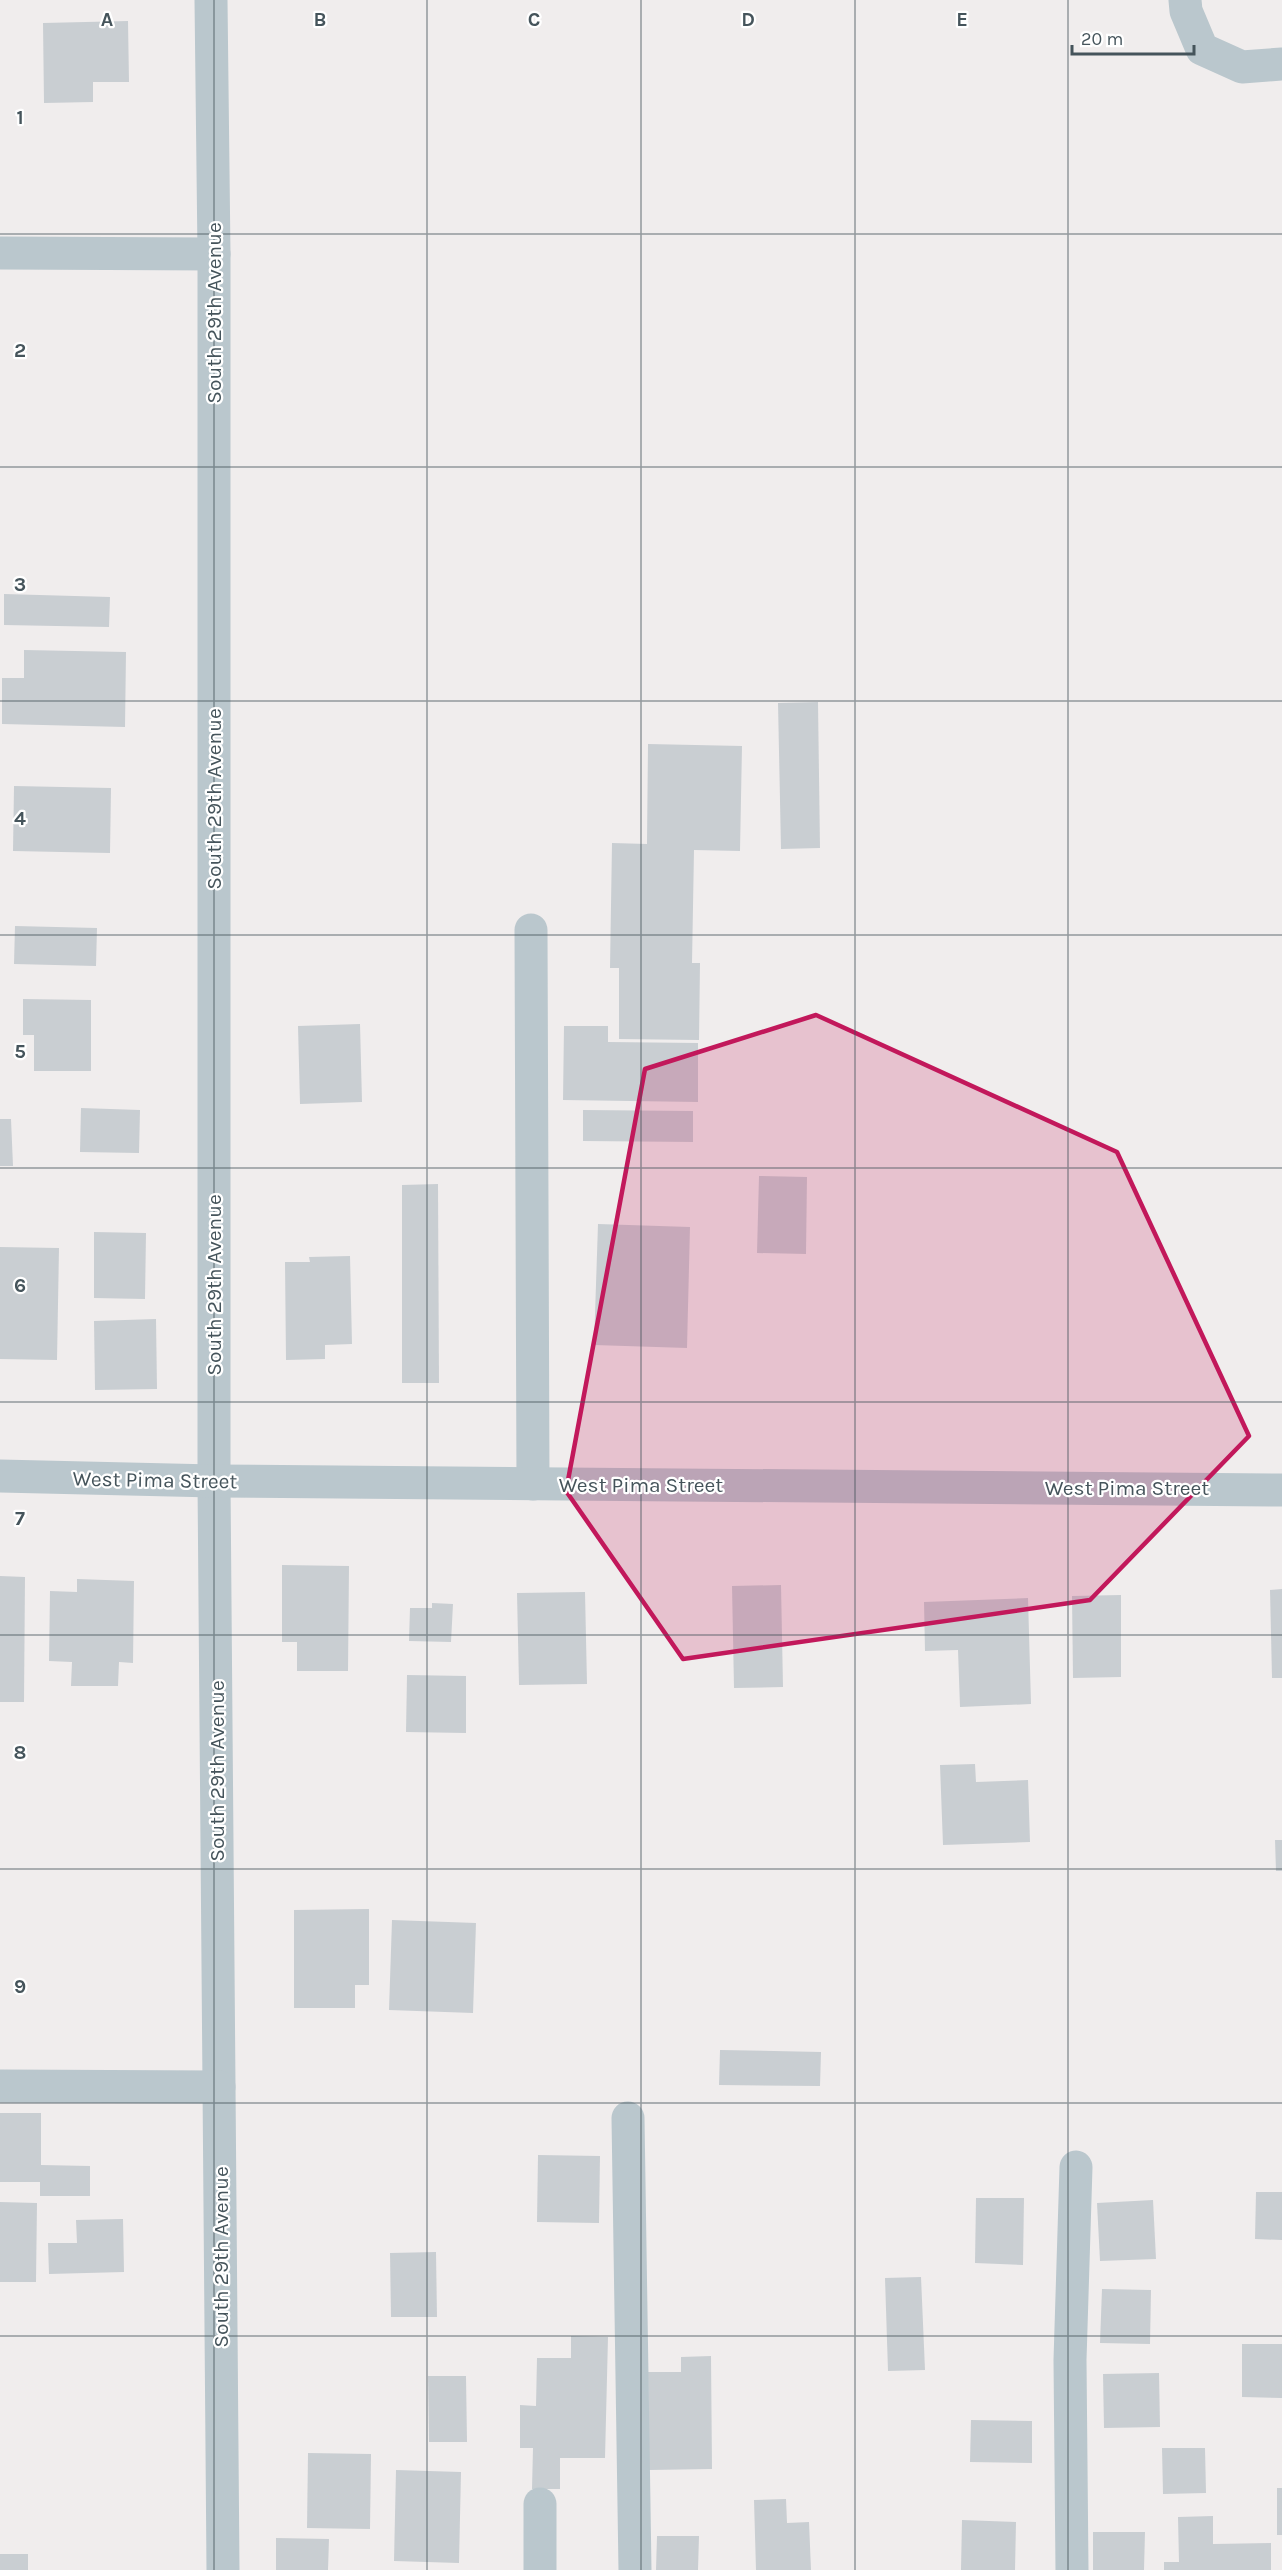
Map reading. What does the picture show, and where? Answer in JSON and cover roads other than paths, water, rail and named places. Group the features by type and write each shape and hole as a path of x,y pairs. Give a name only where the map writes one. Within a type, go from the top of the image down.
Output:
{"street":[{"name":"South 29th Avenue","path":"211,0 214,254 214,1481 223,2570"},
{"path":"1185,0 1186,10 1202,49 1242,67 1282,64"},
{"path":"0,253 214,254"},
{"path":"531,930 533,1484"},
{"name":"West Pima Street","path":"0,1476 214,1481 1282,1490"},
{"path":"0,2086 219,2087"},
{"path":"628,2118 635,2570"},
{"path":"1072,2570 1070,2360 1076,2167"},
{"path":"540,2504 540,2570"}]}
